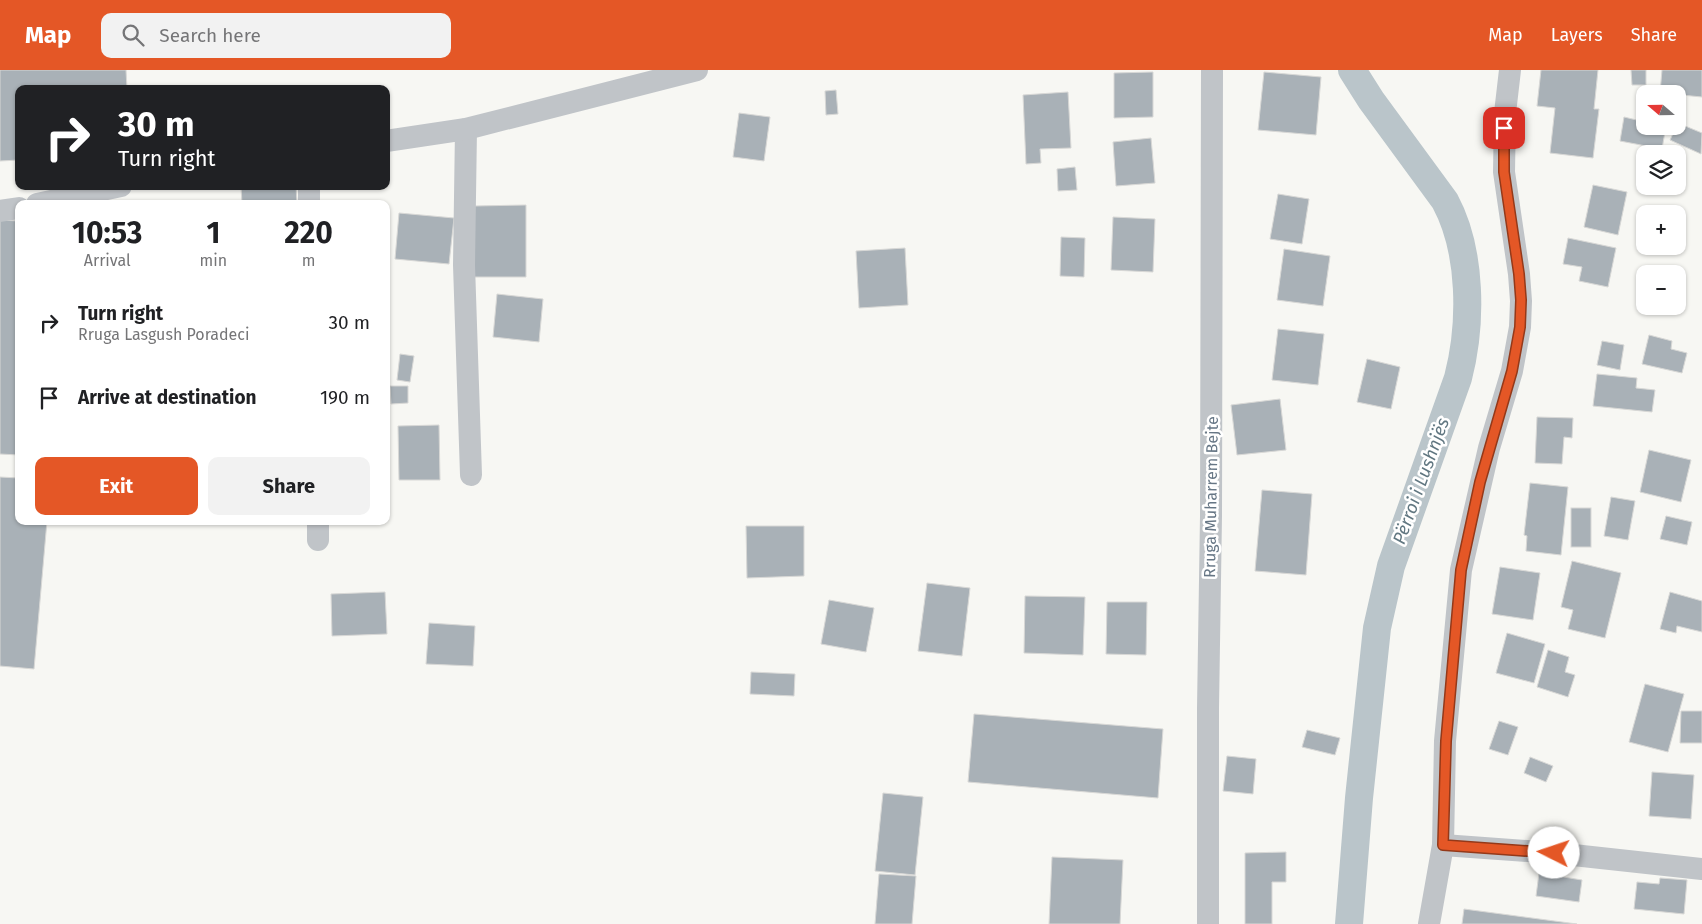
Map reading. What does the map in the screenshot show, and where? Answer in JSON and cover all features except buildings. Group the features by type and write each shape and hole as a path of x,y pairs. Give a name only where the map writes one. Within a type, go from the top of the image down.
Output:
{"street":[{"path":"390,140 466,129 697,70"},
{"name":"Rruga Muharrem Bejte","path":"1208,924 1212,70"},
{"path":"1429,924 1443,845 1447,721 1461,570 1480,482 1512,371 1520,327 1521,300 1519,274 1504,172 1505,113 1510,70"},
{"path":"466,129 464,265 471,475"},
{"path":"56,200 102,190"},
{"path":"0,212 15,209"},
{"path":"1443,845 1554,853 1702,869"}],"waterway":[{"name":"Përroi i Lushnjës","path":"1349,924 1359,798 1377,628 1391,566 1458,378 1466,335 1467,311 1465,265 1454,221 1445,201 1371,100 1352,70"}],"route":[{"path":"1504,128 1504,172 1519,274 1521,300 1520,327 1512,371 1480,482 1461,570 1449,691 1443,845 1554,853"}]}
